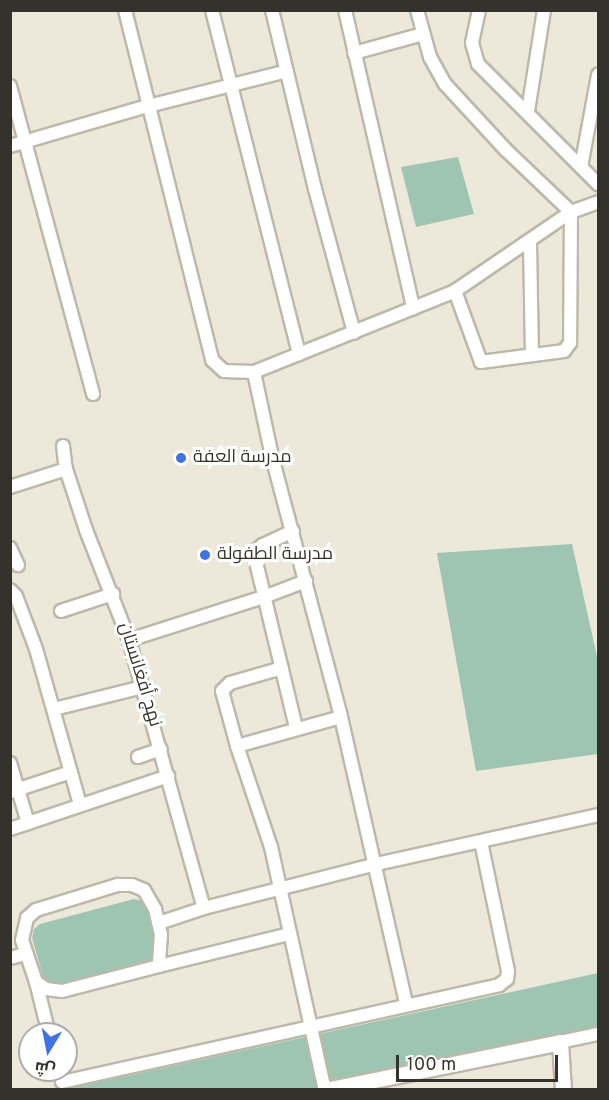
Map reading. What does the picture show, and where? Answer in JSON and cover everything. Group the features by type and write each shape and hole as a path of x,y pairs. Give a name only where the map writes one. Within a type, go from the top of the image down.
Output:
{"street":[{"path":"125,10 212,360 224,372 254,372 455,291 571,212 598,202"},
{"path":"212,10 299,354"},
{"path":"272,10 315,189 354,333"},
{"path":"345,10 413,308"},
{"path":"417,10 430,57 444,84 506,150 571,212 570,343 564,351 481,362 455,291"},
{"path":"478,10 472,43 473,54 478,64 528,111 598,184"},
{"path":"528,111 544,10"},
{"path":"354,53 423,34"},
{"path":"10,146 148,106 287,71"},
{"path":"581,167 594,118 598,75"},
{"path":"10,86 93,394"},
{"path":"530,242 532,354"},
{"path":"254,372 272,457 341,717 406,1004"},
{"name":"نهج أفغانستان","path":"63,446 66,470 97,561 113,594 129,640 204,908"},
{"path":"10,487 66,470"},
{"path":"293,531 258,549 255,558 296,728"},
{"path":"10,548 18,565"},
{"path":"129,640 264,597 306,580"},
{"path":"10,590 16,596 33,639 80,805"},
{"path":"61,611 113,594"},
{"path":"282,668 224,686 224,697 237,746 271,847 326,1089 598,1034"},
{"path":"54,709 143,687"},
{"path":"237,746 341,717"},
{"path":"138,757 161,749"},
{"path":"10,763 15,790 28,823"},
{"path":"15,790 71,772"},
{"path":"10,830 168,776"},
{"path":"159,923 204,908 376,864 598,815"},
{"path":"78,1076 499,985 507,979 508,971 481,842"},
{"path":"46,1022 36,982 25,954 23,928 27,918 36,910 118,885 132,885 144,890 155,909 159,923 162,950 159,966"},
{"path":"36,982 46,989 62,991 289,934"},
{"path":"10,958 25,954"},
{"path":"560,1042 563,1089"}],"green space":[{"path":"458,157 474,214 416,227 401,167"},
{"path":"572,544 598,661 598,754 476,771 437,553"},
{"path":"134,899 142,901 148,907 159,952 157,960 149,966 60,988 45,983 32,938 34,929 40,924"},
{"path":"598,973 598,1032 325,1089 63,1090"}],"place":[{"name":"مدرسة العفة","path":"181,458"},
{"name":"مدرسة الطفولة","path":"205,555"}]}
